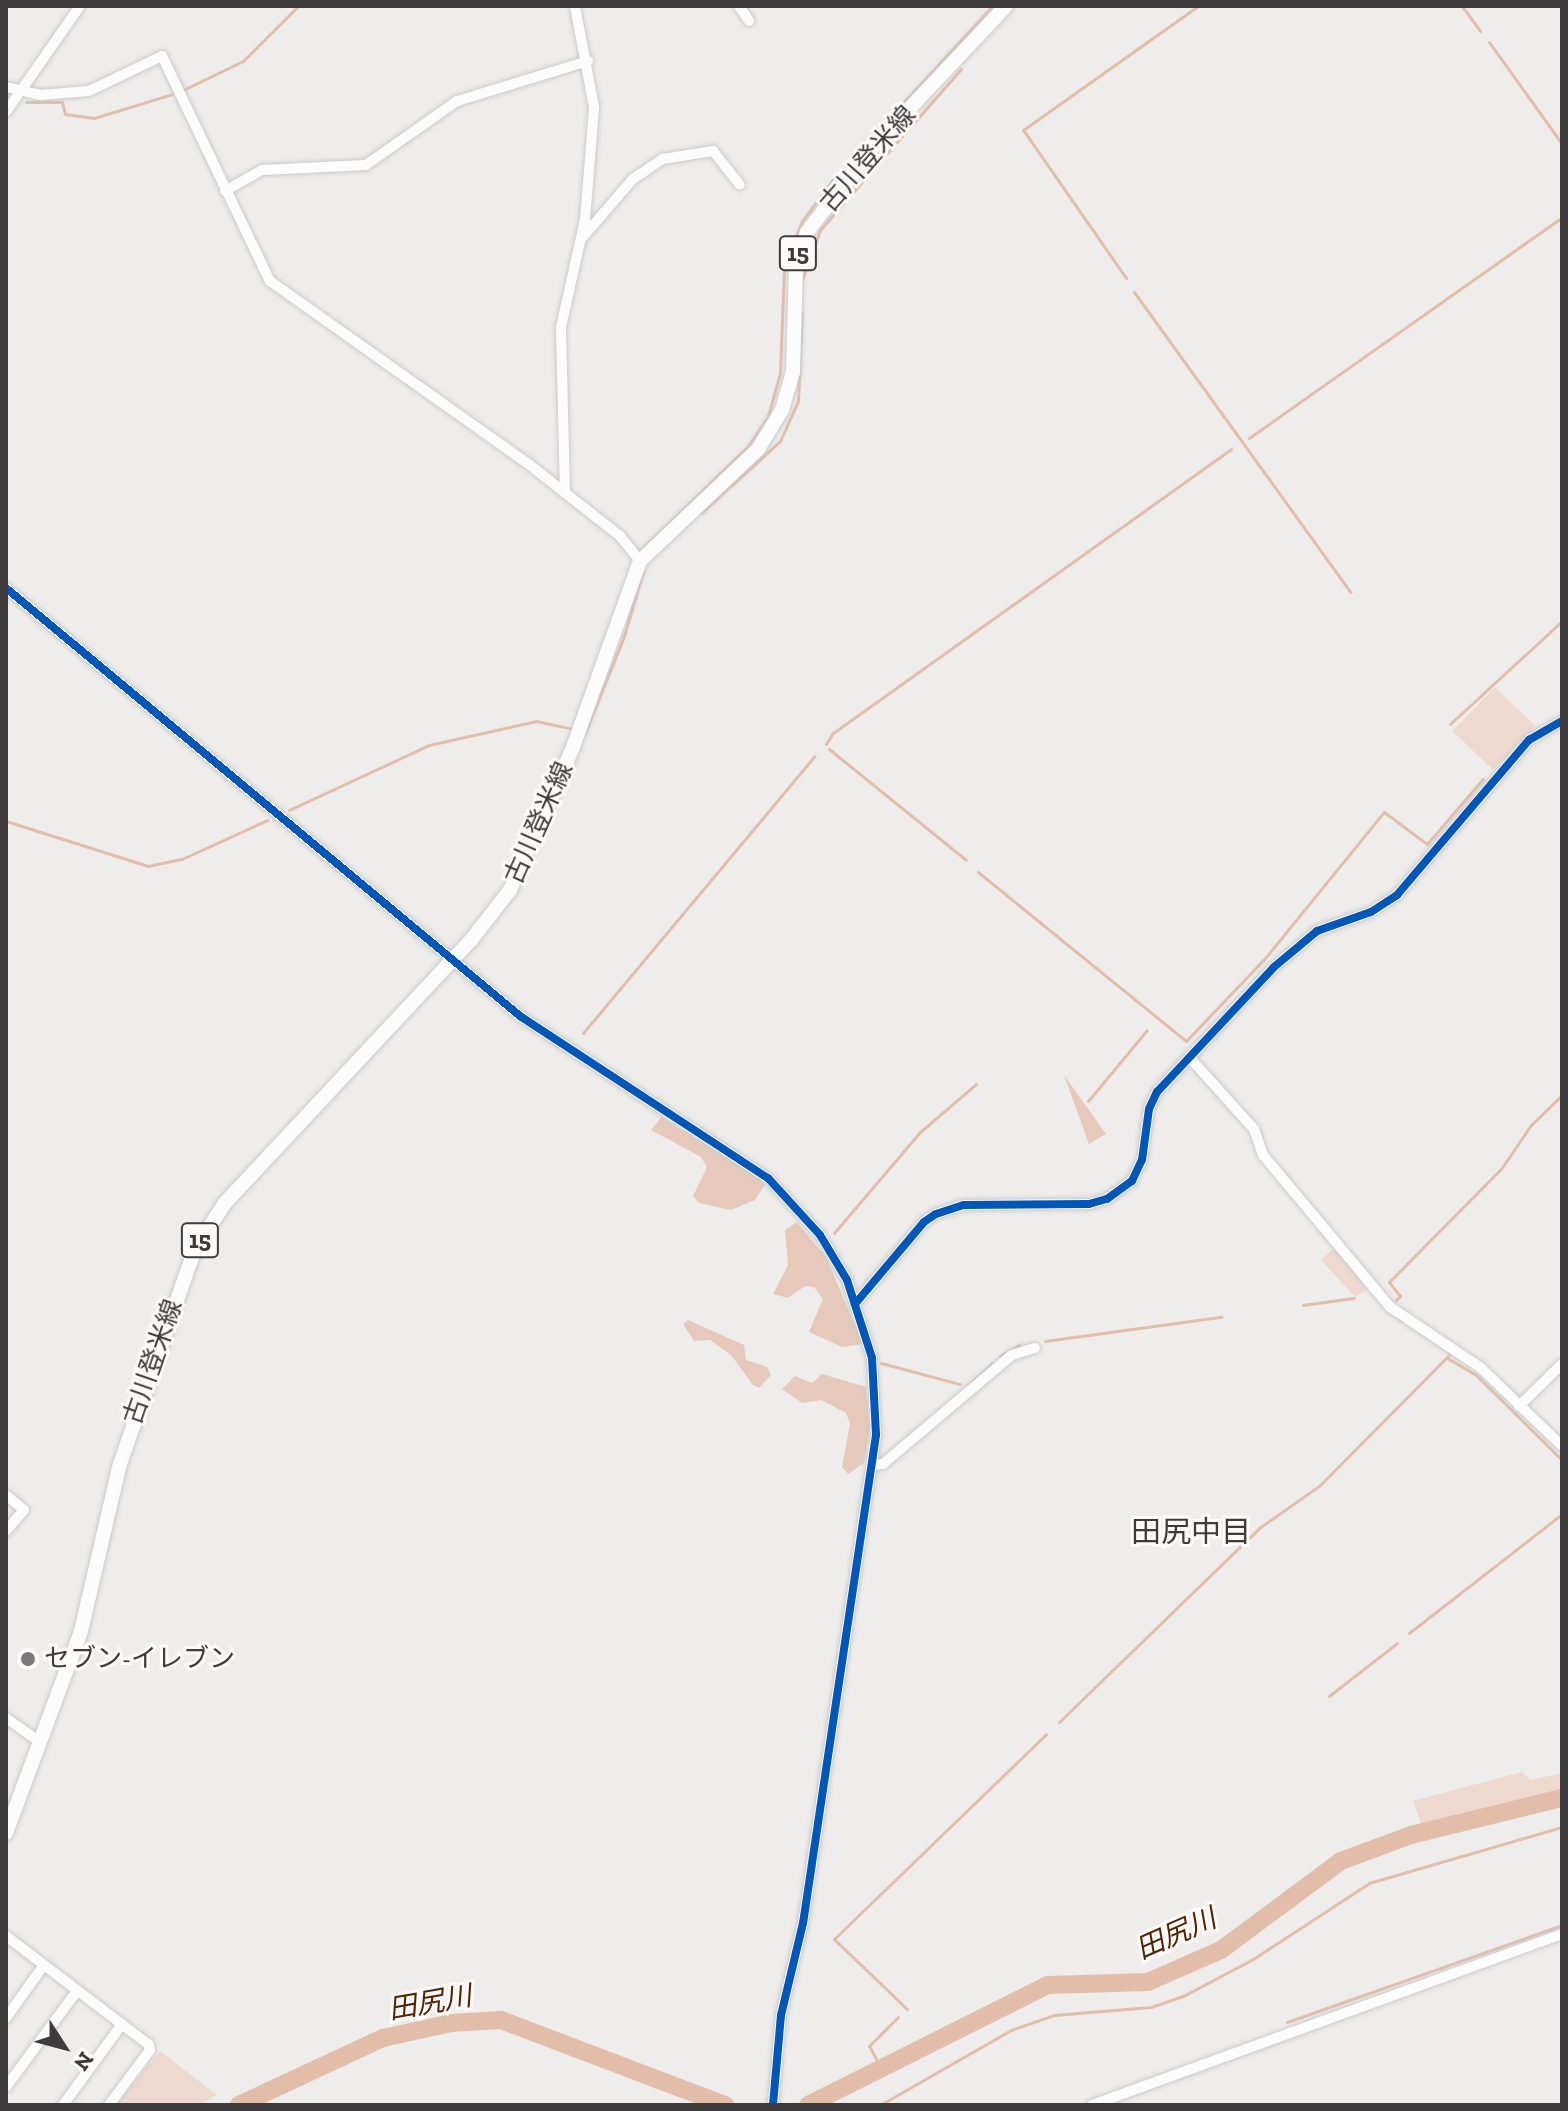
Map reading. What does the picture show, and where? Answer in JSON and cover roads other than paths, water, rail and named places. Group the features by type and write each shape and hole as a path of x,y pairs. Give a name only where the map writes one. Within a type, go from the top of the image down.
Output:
{"main road":[{"name":"古川登米線","path":"6,1833 81,1631 120,1464 195,1249 225,1203 492,916 525,864 583,721 640,561 758,449 778,419 791,382 793,285 807,232 876,144 1006,6"}],"street":[{"path":"6,112 80,6"},
{"path":"565,493 561,327 580,241 594,107 588,61 575,6"},
{"path":"579,18 585,6"},
{"path":"739,6 749,21"},
{"path":"6,87 67,95 89,91 162,56 270,281 565,493 620,536 640,561"},
{"path":"225,191 262,170 366,165 457,101 588,61"},
{"path":"580,241 633,179 663,159 686,151 713,151 740,185"},
{"path":"6,588 520,1016 768,1178 827,1246 855,1304 875,1385 872,1465 803,1923 781,2015 773,2105"},
{"path":"855,1304 924,1222 936,1214 964,1205 1089,1204 1107,1199 1132,1181 1142,1160 1152,1100 1274,967 1317,931 1371,912 1397,895 1529,740 1562,721"},
{"path":"1190,1058 1254,1129 1263,1155 1390,1307 1481,1368 1562,1446"},
{"path":"872,1465 883,1464 1012,1355 1035,1348"},
{"path":"1519,1406 1562,1364"},
{"path":"6,1495 24,1510 6,1531"},
{"path":"6,1718 40,1742"},
{"path":"1092,2105 1562,1934"},
{"path":"6,1936 122,2024 150,2050 109,2105"},
{"path":"6,2018 44,1965"},
{"path":"6,2087 77,1991"},
{"path":"63,2105 122,2024"}],"waterway":[{"path":"183,90 243,61 298,6"},
{"path":"640,551 748,446 768,416 780,373 784,268 802,221 834,178 992,6"},
{"path":"1126,278 1023,130 1198,6"},
{"path":"1462,6 1480,31"},
{"path":"1489,42 1562,144"},
{"path":"802,280 820,230 961,69"},
{"path":"26,102 62,102 65,114 94,118 176,93"},
{"path":"1249,438 1562,217"},
{"path":"1134,292 1350,592"},
{"path":"701,513 780,441 798,401 802,312"},
{"path":"826,744 833,733 1231,449"},
{"path":"585,733 624,636 643,571"},
{"path":"1450,724 1562,621"},
{"path":"289,810 429,745 536,721 574,729"},
{"path":"829,749 966,860"},
{"path":"583,1033 815,756"},
{"path":"978,872 1186,1041 1266,957 1384,812 1427,844 1483,779"},
{"path":"6,821 148,866 182,859 267,820"},
{"path":"1088,1101 1147,1030"},
{"path":"834,1233 920,1132 976,1084"},
{"path":"1396,1300 1400,1296 1389,1282 1501,1169 1531,1125 1562,1095"},
{"path":"1303,1305 1354,1298"},
{"path":"1392,1311 1402,1321"},
{"path":"1045,1341 1221,1317"},
{"path":"1000,1356 1019,1345"},
{"path":"1059,1722 1259,1528 1319,1486 1451,1353"},
{"path":"1447,1358 1476,1375 1562,1460"},
{"path":"881,1363 960,1384"},
{"path":"969,1384 992,1363"},
{"path":"1409,1633 1562,1514"},
{"path":"1329,1696 1397,1643"},
{"path":"907,2009 834,1939 1046,1734"},
{"name":"田尻川","path":"808,2105 1048,1985 1148,1982 1221,1950 1341,1861 1411,1835 1562,1798"},
{"path":"880,2105 1011,2030 1054,2015 1151,2007 1185,1995 1253,1959 1369,1883 1562,1827"},
{"path":"1287,2022 1562,1925"},
{"path":"882,2070 869,2046 898,2017"},
{"name":"田尻川","path":"239,2105 383,2038 451,2023 501,2020 725,2105"}],"place":[{"name":"セブン-イレブン","path":"28,1659"}],"district":[{"name":"田尻中目","path":"1191,1532"}]}
